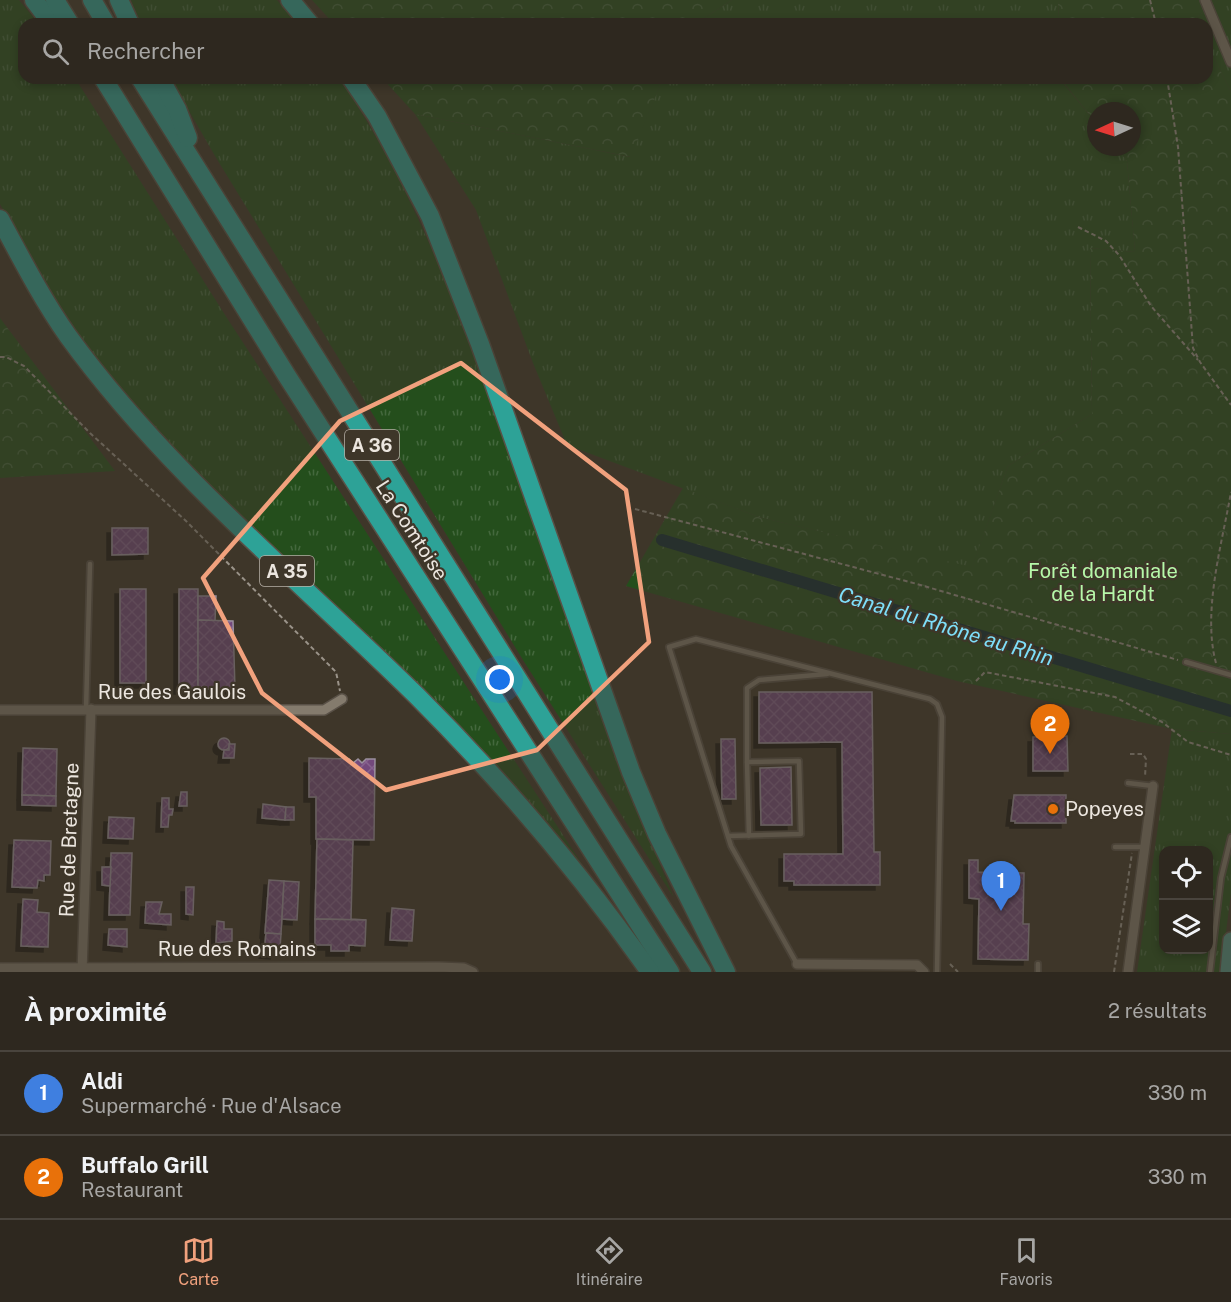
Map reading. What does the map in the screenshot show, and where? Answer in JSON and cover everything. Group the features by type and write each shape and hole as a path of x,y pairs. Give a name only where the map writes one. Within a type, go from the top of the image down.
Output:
{"highway":[{"path":"34,0 48,18"},
{"path":"55,0 66,18"},
{"path":"92,0 102,18"},
{"path":"119,0 127,18"},
{"path":"290,0 305,18"},
{"path":"96,84 149,154"},
{"name":"La Comtoise","path":"107,84 501,712 670,972"},
{"name":"La Comtoise","path":"144,84 202,173 702,972"},
{"path":"163,84 177,109 202,173"},
{"path":"355,84 376,116 430,216 480,344 631,772 657,834 726,972"},
{"name":"A 35","path":"0,219 34,282 62,326 114,395 157,444 418,698 502,784 571,867 650,972"}],"main road":[{"path":"1228,972 1231,940"}],"street":[{"path":"1205,0 1213,18"},
{"path":"1213,19 1231,62"},
{"name":"Rue des Gaulois","path":"0,710 324,710 342,699"},
{"name":"Rue de Bretagne","path":"82,970 88,710"},
{"path":"1128,972 1145,847 1148,785"},
{"path":"797,964 917,965 924,972"},
{"name":"Rue des Romains","path":"0,968 82,970 455,967 473,972"}],"lane":[{"path":"88,710 90,564"},
{"path":"797,964 728,836 669,647 696,639 930,699 940,709 937,972"},
{"path":"1186,662 1231,675"},
{"path":"749,836 747,688 759,680 831,674"},
{"path":"728,836 801,834 799,761 747,762"},
{"path":"1128,783 1148,785"},
{"path":"1210,972 1221,879 1231,837"},
{"path":"1115,847 1145,847"},
{"path":"1038,964 1038,972"}],"path":[{"path":"1150,0 1154,18"},
{"path":"1168,84 1178,147 1190,288 1190,331 1193,348 1200,363"},
{"path":"1078,227 1106,241 1119,255 1151,306 1200,363 1231,405"},
{"path":"0,357 6,357 24,366 90,433 186,521 336,672 342,699"},
{"path":"1218,671 1210,625 1231,492"},
{"path":"635,509 917,584 1186,662"},
{"path":"976,681 985,672 1115,697 1162,722 1188,742 1231,754"},
{"path":"1130,754 1143,754 1146,759 1148,785"},
{"path":"1114,972 1133,847"},
{"path":"950,964 958,972"}],"highlighted area":[{"path":"461,363 626,490 649,642 537,750 386,790 262,693 203,578 340,421"}],"green space":[{"path":"0,0 19,0 34,18 18,18 18,84 79,84 227,318 615,915 162,440 71,331 0,204"},
{"path":"131,0 277,0 292,18 138,18"},
{"path":"312,0 732,0 704,18 328,18"},
{"path":"732,0 1058,0 1059,18 704,18"},
{"path":"1058,0 1217,0 1196,18 1059,18"},
{"path":"1217,0 1231,0 1231,92 1213,56 1213,18 1196,18"},
{"name":"Forêt domaniale de la Hardt","path":"1213,56 1231,92 1231,734 1172,729 957,681 626,586 683,488 759,517 972,567 1008,466 1092,414 1090,248 1135,252 1127,161 1123,156 1141,156 1141,102 1087,102 1087,112 1065,84 1213,84"},
{"path":"173,84 343,84 369,125 421,224 464,328 594,694 674,898 523,660 215,156"},
{"path":"388,84 661,84 631,157 415,114"},
{"path":"660,84 1064,84 1087,112 1087,156 1123,156 1127,161 1135,252 1090,248 1092,414 1008,466 972,568 759,517 567,445 533,363 476,210 415,114 630,157"},
{"path":"0,318 115,471 0,478"},
{"path":"1172,729 1231,734 1231,893 1221,972 1137,972"}],"building":[{"path":"112,528 148,528 148,554 112,555"},
{"path":"120,589 146,589 146,683 120,683"},
{"path":"179,589 198,589 198,689 179,689"},
{"path":"198,596 216,596 215,621 198,620"},
{"path":"198,620 233,621 235,689 198,689"},
{"path":"759,692 872,692 874,852 880,852 880,885 794,885 794,881 784,881 784,854 843,854 842,742 759,743"},
{"path":"1067,736 1068,771 1033,771 1033,737"},
{"path":"226,738 230,744 226,750 222,750 218,742"},
{"path":"721,739 735,739 736,799 722,799"},
{"path":"229,744 235,744 234,758 223,758 224,750 229,750"},
{"path":"23,748 57,749 56,796 22,795"},
{"path":"309,758 349,759 353,763 358,759 362,763 366,759 375,759 374,840 316,839 316,797 309,797"},
{"path":"791,767 792,825 761,825 760,768"},
{"path":"181,792 187,792 187,806 179,806"},
{"path":"22,795 56,796 56,806 22,805"},
{"path":"1014,795 1066,795 1066,823 1015,823 1011,821"},
{"path":"162,798 169,798 169,809 173,809 172,815 169,815 168,827 161,827"},
{"path":"263,804 286,807 285,820 262,818"},
{"path":"286,807 294,807 294,820 285,820"},
{"path":"109,817 134,818 133,839 108,838"},
{"path":"317,839 353,840 351,919 366,920 315,919"},
{"path":"14,840 51,841 50,875 44,875 44,881 38,880 37,888 12,887"},
{"path":"111,853 132,853 130,915 109,915"},
{"path":"969,860 978,860 978,872 1024,873 1023,924 1029,924 1028,960 978,959 979,899 969,898"},
{"path":"102,867 111,867 110,886 102,885"},
{"path":"269,880 284,881 281,934 265,933"},
{"path":"284,881 299,882 297,920 282,919"},
{"path":"186,887 194,887 193,915 186,914"},
{"path":"23,899 38,900 37,912 49,913 48,947 21,946"},
{"path":"146,902 162,902 159,914 171,914 171,925 145,923"},
{"path":"392,908 414,910 412,941 390,940"},
{"path":"315,919 366,920 365,946 349,945 349,951 331,951 331,945 315,945"},
{"path":"217,921 224,922 224,929 232,929 232,941 216,943"},
{"path":"109,929 127,929 127,947 108,945"},
{"path":"266,933 281,934 280,948 275,947 275,954 264,953"}],"waterway":[{"name":"Canal du Rhône au Rhin","path":"662,540 1231,711"}],"place":[{"name":"Buffalo Grill","path":"1050,754"},
{"name":"Popeyes","path":"1053,809"},
{"name":"Aldi","path":"1001,911"}]}
